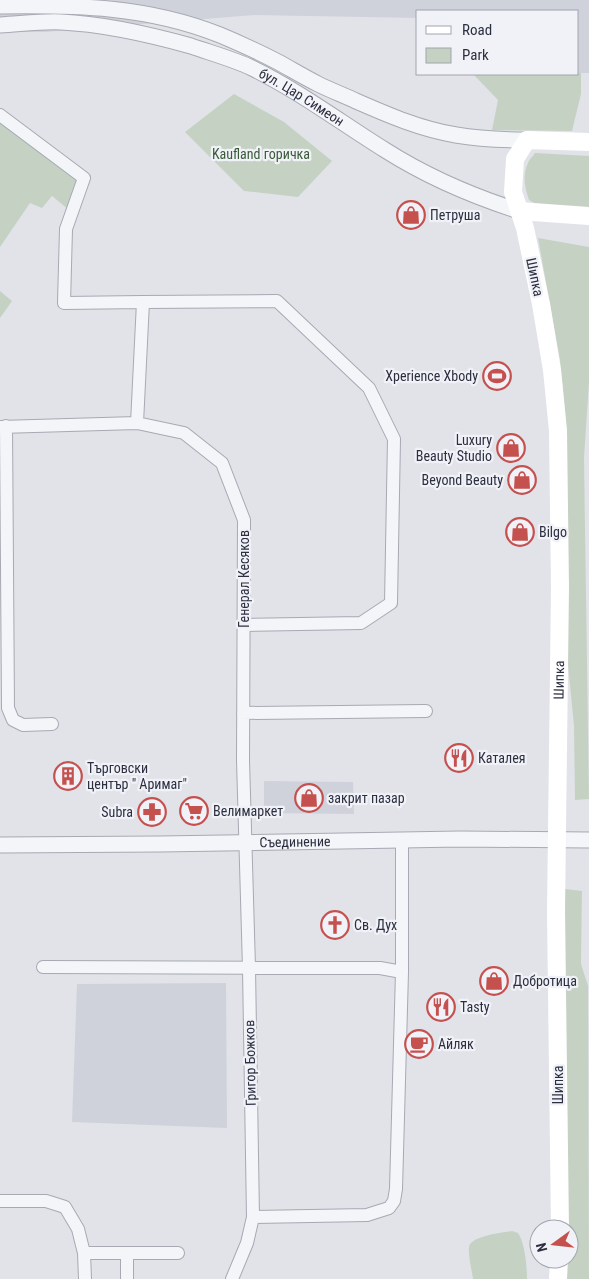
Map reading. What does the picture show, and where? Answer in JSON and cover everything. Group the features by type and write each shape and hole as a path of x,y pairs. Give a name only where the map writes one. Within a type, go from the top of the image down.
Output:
{"main road":[{"name":"бул. Цар Симеон","path":"527,140 589,142"},
{"name":"Шипка","path":"527,140 515,160 513,192 525,228 541,304 552,370 558,431 560,587 556,912 560,1219"},
{"name":"бул. Цар Симеон","path":"519,211 589,216"}],"street":[{"name":"бул. Цар Симеон","path":"0,6 103,8 149,14 183,22 220,35 278,62 326,88 386,115 420,127 456,135 500,140 527,140"},
{"name":"бул. Цар Симеон","path":"0,25 59,22 107,26 165,39 213,53 250,67 270,78 425,173 495,203 519,211"},
{"path":"270,78 278,62"},
{"path":"0,115 84,178 66,230 64,303 277,301 369,388 394,439 392,603 360,623 244,625"},
{"path":"137,423 143,302"},
{"name":"Генерал Кесяков","path":"3,427 137,423 184,433 222,463 244,520 243,760 246,843"},
{"path":"3,427 3,525 8,708 13,720 23,725 52,724"},
{"path":"243,713 426,711"},
{"name":"Съединение","path":"0,845 460,839 589,840"},
{"path":"253,1217 367,1215 389,1208 394,1201 396,1189 402,972 402,840"},
{"name":"Григор Божков","path":"232,1279 247,1243 253,1217 246,843"},
{"path":"42,967 380,968 402,972"},
{"path":"0,1202 46,1201 64,1207 78,1229 84,1253 84,1279"},
{"path":"84,1253 178,1253"},
{"path":"127,1253 127,1279"}],"shaded area":[{"path":"0,0 589,0 589,73 579,73 579,10 416,10 416,18 254,15 45,32 0,32"},
{"name":"закрит пазар","path":"264,781 353,782 354,814 264,813"},
{"path":"226,983 227,1128 72,1122 77,984"}],"green space":[{"path":"581,73 581,94 572,131 492,130 498,100 474,75 579,75"},
{"name":"Kaufland горичка","path":"234,94 284,122 332,161 298,197 244,191 185,132"},
{"path":"0,121 81,180 69,210 52,196 42,208 30,203 0,247"},
{"path":"535,153 589,156 589,209 541,207 529,200 525,187 525,172"},
{"path":"538,238 589,247 589,382 584,458 589,799 575,800 574,726 567,654 567,432 560,360"},
{"path":"0,291 12,301 0,318"},
{"path":"565,889 582,891 581,964 588,986 589,1279 567,1279 567,1269 579,1269 579,1219 566,1219"},
{"path":"512,1231 518,1233 524,1249 527,1279 473,1279 469,1255 471,1243 487,1236"}],"place":[{"name":"Петруша","path":"411,215"},
{"name":"Xperience Xbody","path":"497,376"},
{"name":"Luxury Beauty Studio","path":"511,448"},
{"name":"Beyond Beauty","path":"522,480"},
{"name":"Bilgo","path":"520,532"},
{"name":"Каталея","path":"459,758"},
{"name":"Търговски център \" Аримаг\"","path":"68,776"},
{"name":"закрит пазар","path":"309,798"},
{"name":"Велимаркет","path":"194,811"},
{"name":"Subra","path":"152,812"},
{"name":"Св. Дух","path":"335,925"},
{"name":"Добротица","path":"494,981"},
{"name":"Tasty","path":"441,1007"},
{"name":"Айляк","path":"419,1044"}]}
